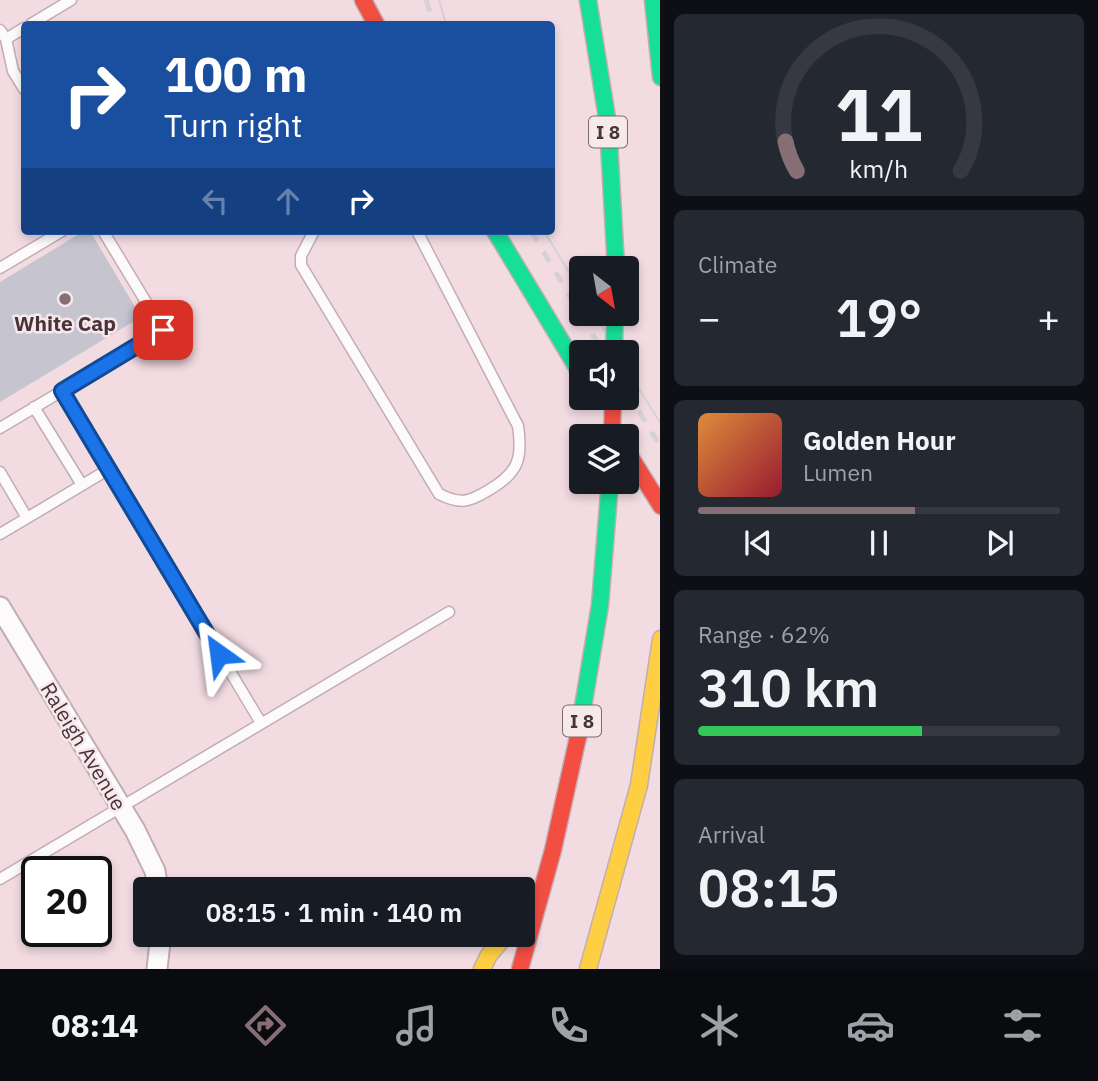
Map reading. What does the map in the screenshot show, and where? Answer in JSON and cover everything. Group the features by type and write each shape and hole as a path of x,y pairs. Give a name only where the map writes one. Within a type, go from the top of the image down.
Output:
{"main road":[{"path":"363,0 374,21"},
{"name":"I 8","path":"588,0 608,124 615,256"},
{"path":"653,0 660,77"},
{"path":"497,235 569,354"},
{"path":"639,471 660,506"},
{"name":"I 8","path":"520,969 542,896 581,726 608,543 610,494"},
{"path":"588,969 639,785 660,639"},
{"path":"535,904 542,896"},
{"path":"594,969 606,904"},
{"path":"482,969 496,947"}],"street":[{"name":"Raleigh Avenue","path":"2,615 120,806 156,877"},
{"path":"157,969 160,947"}],"lane":[{"path":"36,21 71,0"},
{"path":"0,30 6,39 13,71 21,84"},
{"path":"6,39 21,30"},
{"path":"0,268 55,235"},
{"path":"0,428 163,330 105,235"},
{"path":"312,235 301,256 301,265 439,494 452,501 471,501 509,477 518,460 521,445 518,426 419,235"},
{"path":"62,391 261,723"},
{"path":"34,407 82,485"},
{"path":"0,534 109,469"},
{"path":"0,472 27,518"},
{"path":"0,879 449,612"}],"building":[{"name":"White Cap","path":"77,235 92,235 141,317 0,402 0,282"}],"tram line":[{"path":"439,0 445,21"},
{"path":"546,235 569,272"},
{"path":"602,326 610,340"},
{"path":"639,389 660,422"}],"railway":[{"path":"426,0 433,21"},
{"path":"533,235 596,340"},
{"path":"638,410 660,445"}],"traffic: fast":[{"path":"588,0 608,124 615,256"},
{"path":"653,0 660,67"},
{"path":"497,235 569,354"},
{"path":"614,340 615,326"},
{"path":"578,737 600,605 609,494"}],"traffic: slow":[{"path":"588,969 639,785 660,646"},
{"path":"482,969 496,947"}],"traffic: jam":[{"path":"363,0 374,21"},
{"path":"612,424 613,410"},
{"path":"639,471 660,504"},
{"path":"520,969 553,850 578,737"}],"place":[{"name":"White Cap","path":"65,299"}],"route":[{"path":"163,330 62,391 219,654"}]}
